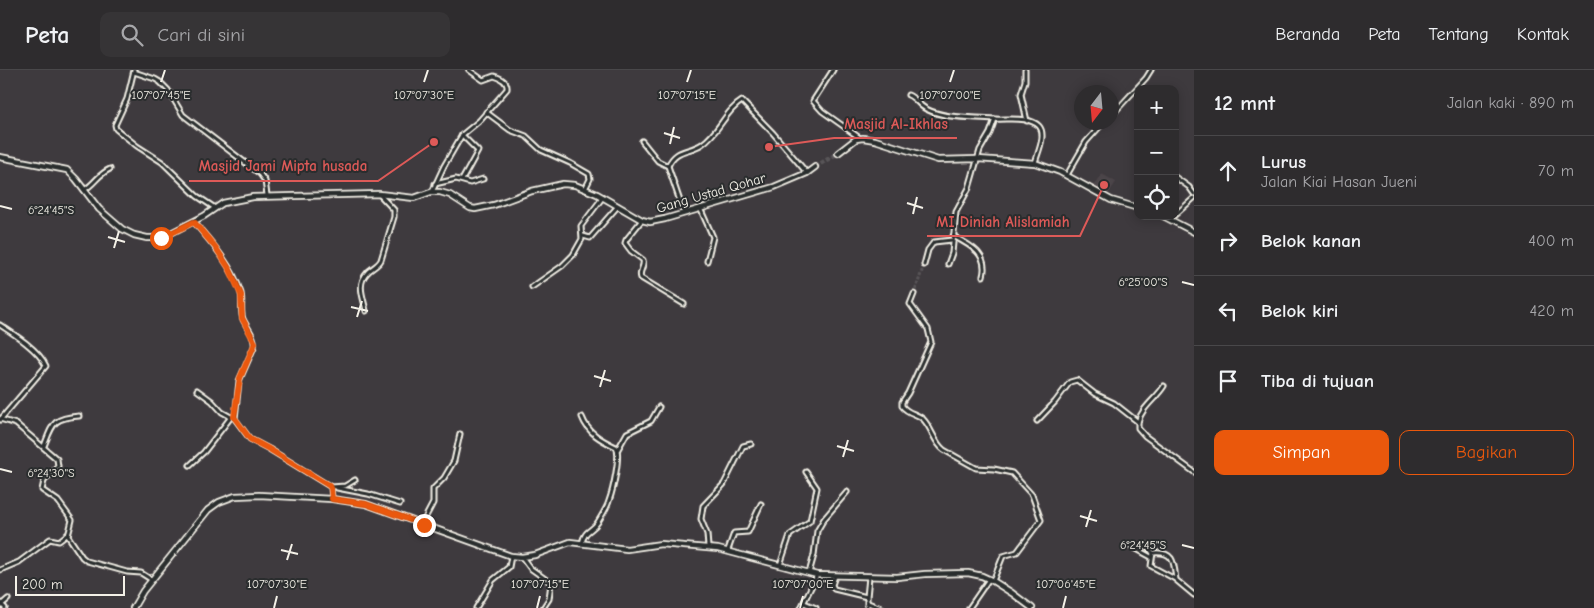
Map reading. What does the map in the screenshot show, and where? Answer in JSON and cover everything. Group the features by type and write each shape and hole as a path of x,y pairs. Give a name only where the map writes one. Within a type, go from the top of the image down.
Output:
{"street":[{"path":"833,70 812,100 822,111 860,138"},
{"path":"1025,70 1021,94 1027,121"},
{"path":"1119,107 1146,78 1151,70"},
{"path":"215,208 197,196 162,162 136,146 116,130 134,71 155,78 160,82 168,90 183,115 260,174 265,181 267,195"},
{"path":"431,192 462,135 479,121 505,92 507,86 506,83 494,76 483,80 471,71"},
{"path":"908,95 914,97 923,108 934,112 963,117 1027,121 1038,125 1042,134 1034,163"},
{"path":"684,213 668,166 671,159 678,152 704,143 715,132 729,111 742,100 807,173"},
{"path":"486,112 510,130 526,136 541,150 589,174 590,179 585,189"},
{"path":"948,264 952,253 952,238 957,209 969,188 980,150 990,133 995,119"},
{"path":"1067,175 1086,142 1097,130"},
{"path":"462,135 478,151 462,180"},
{"path":"838,153 860,138 869,138 938,160 978,159 1034,163 1067,175 1111,200 1134,207"},
{"path":"642,141 658,161 668,166"},
{"name":"Gang Ustad Qohar","path":"0,157 67,170 99,209 122,229 146,238 161,238 194,222 227,201 267,195 388,194 414,198 431,192 445,193 475,210 559,184 568,184 585,189 618,205 642,220 650,222 774,187 807,173 814,167"},
{"path":"84,190 94,183 99,174 110,169"},
{"path":"435,184 450,180 462,180 470,183 483,179"},
{"path":"1179,180 1190,187 1194,194"},
{"path":"366,311 361,289 362,282 368,272 381,260 394,218 394,210 379,194"},
{"path":"532,287 569,260 576,251 582,236 581,226 603,197"},
{"path":"1179,212 1194,198"},
{"path":"582,236 590,238 618,205"},
{"path":"700,208 713,237 707,261"},
{"path":"642,220 625,243 631,251 643,260 640,278 684,304"},
{"path":"1178,220 1194,232"},
{"path":"190,465 204,452 232,417 240,378 255,342 242,318 241,295 230,270 216,248 194,222"},
{"path":"924,265 928,250 934,242 952,238 969,245 980,254 984,267 983,276"},
{"path":"914,294 910,304 928,329 931,342 903,400 902,406 906,411 924,420 944,450 976,468 1012,473 1032,495 1041,520 1017,552 1003,556 991,580 969,608"},
{"path":"0,325 20,338 43,360 46,366 0,419 16,424 56,456 58,464 56,469 43,483 42,490 56,499 72,520 68,534 59,541 51,538 19,562 0,570"},
{"path":"1036,421 1055,402 1070,382 1078,380 1095,394 1114,403 1138,422"},
{"path":"1164,386 1158,396 1143,410 1138,422 1138,428 1145,436 1194,472"},
{"path":"197,390 212,401 222,412 232,417 250,439 331,488 364,493 400,504"},
{"path":"582,543 585,533 596,525 608,503 618,450 627,433 650,421 659,407"},
{"path":"44,446 49,433 58,420 65,417 79,416"},
{"path":"582,417 589,430 618,450"},
{"path":"422,524 433,503 434,487 443,479 454,461 460,434"},
{"path":"708,547 707,534 701,519 703,506 724,484 743,446 751,444"},
{"path":"780,566 790,535 810,521 817,488 806,472"},
{"path":"337,488 355,480"},
{"path":"331,488 332,499"},
{"path":"810,570 817,530 847,492"},
{"path":"133,608 137,599 208,510 227,498 250,495 332,499 366,504 458,539 511,556 522,557 539,554 567,543 627,549 655,544 728,550 780,566 810,570 817,575 869,577 968,573 991,580 1032,608"},
{"path":"728,550 734,533 748,532 761,504"},
{"path":"68,534 82,557 87,561 127,572 141,573 152,580"},
{"path":"1129,545 1152,555 1164,553 1169,556 1174,564 1176,580"},
{"path":"1146,545 1152,555 1150,564 1152,567 1176,580 1194,595"},
{"path":"476,608 493,580 510,567 511,556"},
{"path":"522,557 530,568 551,583 549,599 543,608"},
{"path":"801,608 817,575"},
{"path":"835,576 832,586 834,589 867,597"},
{"path":"868,608 869,577"},
{"path":"5,608 0,605 8,599"},
{"path":"804,603 816,608"},
{"path":"868,603 881,608"}],"shaded area":[{"path":"1102,174 1116,182 1107,196 1093,187"}],"tunnel":[{"path":"815,167 838,153"},
{"path":"914,294 924,265"}],"place":[{"name":"Masjid Jami Mipta husada","path":"434,142"},
{"name":"Masjid Al-Ikhlas","path":"769,147"},
{"name":"MI Diniah Alislamiah","path":"1104,185"}],"route":[{"path":"161,238 194,222 221,254 239,288 242,318 255,341 240,378 234,417 248,437 328,485 331,488 332,499 366,504 424,525"}]}
